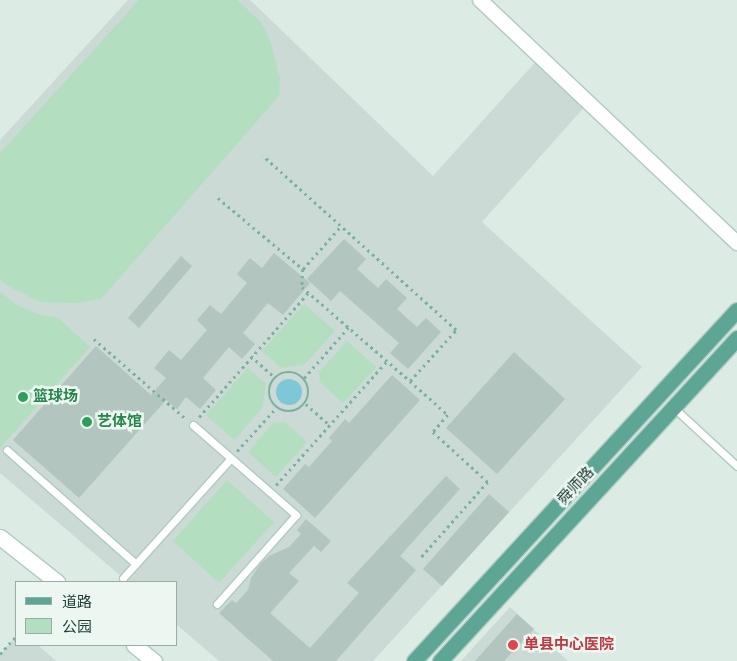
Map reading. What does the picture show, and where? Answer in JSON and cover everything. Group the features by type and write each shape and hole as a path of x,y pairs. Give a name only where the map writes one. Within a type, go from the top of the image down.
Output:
{"main road":[{"name":"舜师路","path":"414,661 737,310"},
{"name":"舜师路","path":"440,661 737,338"},
{"path":"0,537 56,581"},
{"path":"135,646 154,661"}],"street":[{"path":"480,0 737,243"}],"lane":[{"path":"673,407 737,466"},
{"path":"193,424 296,515 217,604"},
{"path":"7,450 136,564"},
{"path":"123,578 231,458"}],"path":[{"path":"263,156 342,225 456,330 410,381"},
{"path":"218,198 302,269"},
{"path":"342,225 302,269 302,287 448,415 433,432 488,482 419,560"},
{"path":"94,339 193,424 309,292"},
{"path":"304,378 348,328"},
{"path":"252,356 275,378"},
{"path":"270,492 387,361"},
{"path":"285,372 292,372 304,378 309,391 306,404 302,408 290,413 276,408 268,392 275,378 285,372"},
{"path":"306,404 329,425"},
{"path":"231,458 276,408"},
{"path":"0,654 15,637"}],"shaded area":[{"path":"128,0 250,0 433,176 540,57 588,103 482,222 642,367 373,661 219,661 178,626 178,581 127,581 0,473 0,140"},
{"name":"单县中心医院","path":"510,607 568,661 461,661"},
{"path":"15,637 15,646 39,646 56,661 0,661 0,654"}],"green space":[{"path":"139,0 237,0 261,22 270,40 280,79 279,96 101,299 75,303 40,302 8,286 0,279 0,153"},
{"name":"篮球场","path":"0,292 18,306 38,314 58,318 90,347 0,448"},
{"path":"304,304 335,331 305,364 281,368 262,351"},
{"path":"347,341 376,367 343,403 320,382 319,372"},
{"path":"248,368 266,384 262,408 234,440 206,415"},
{"path":"285,422 307,442 276,477 248,452 273,423"},
{"path":"227,480 274,522 219,583 173,541"}],"water":[{"path":"289,379 298,383 302,392 298,401 289,405 280,401 276,392 280,383"}],"building":[{"path":"344,239 366,259 357,269 378,288 386,279 407,298 397,309 417,327 426,318 441,332 408,369 390,353 399,343 340,291 331,301 307,279"},
{"path":"274,253 310,283 283,315 268,303 243,333 255,344 242,359 229,347 203,378 216,390 200,409 186,397 177,409 166,400 79,498 13,440 96,346 151,395 166,378 154,368 169,350 181,360 207,330 197,320 210,305 221,314 247,283 237,274 250,258 262,268"},
{"path":"181,256 192,266 139,328 128,318"},
{"path":"514,352 565,399 497,474 446,428"},
{"path":"392,375 420,400 315,518 283,489 305,464 309,467 332,441 329,438 345,419 349,423"},
{"path":"446,476 460,489 400,556 416,570 336,661 273,661 219,613 232,600 236,603 248,590 251,578 260,564 269,556 289,547 301,534 297,530 306,519 331,541 321,552 314,546 289,573 299,581 270,613 310,648 359,593 347,583"},
{"path":"489,494 509,512 442,586 423,569"},
{"path":"517,614 534,629 504,661 475,661"}],"place":[{"name":"篮球场","path":"23,397"},
{"name":"艺体馆","path":"87,422"},
{"name":"单县中心医院","path":"513,645"}]}
